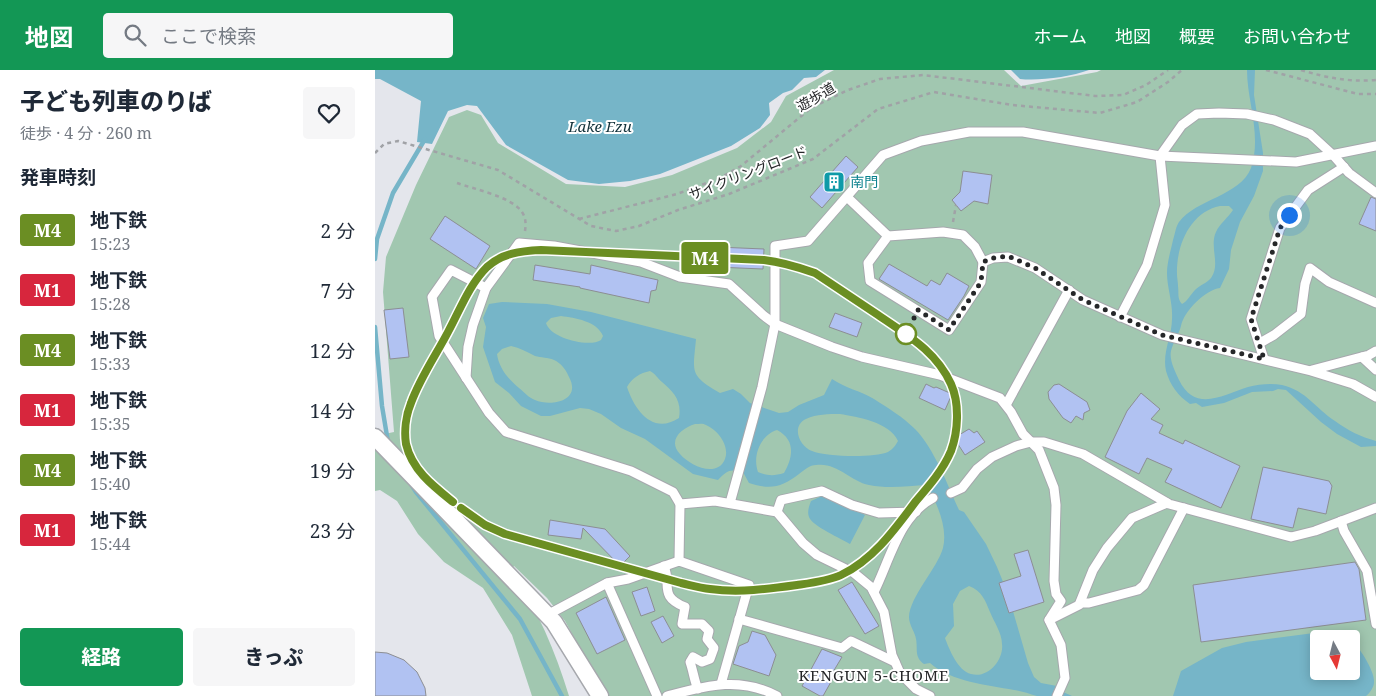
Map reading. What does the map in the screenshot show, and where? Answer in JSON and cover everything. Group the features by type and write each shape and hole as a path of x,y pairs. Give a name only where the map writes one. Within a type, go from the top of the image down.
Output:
{"street":[{"path":"375,437 554,622 600,696"}],"lane":[{"path":"1120,317 1147,265 1165,205 1161,156 1182,125 1197,114 1247,114 1266,118 1310,134 1349,173 1376,193"},
{"path":"730,503 762,387 775,324 775,246 808,241 883,155 921,141 969,132 1023,132 1161,156 1296,162 1334,156 1376,146"},
{"path":"1264,359 1251,319 1280,228 1308,190 1344,167"},
{"path":"847,197 888,236 951,233 963,235 975,247 983,262 981,282 949,330 870,281 868,263 888,236"},
{"path":"466,378 468,347 473,325 486,288 519,244 554,246 641,262 680,278 729,284 775,324 831,347 862,357 947,377 999,398 1006,405 1023,434 1039,450 1055,488 1053,580 1055,594 1061,601 1049,620"},
{"path":"983,262 993,258 1008,256 1035,268 1083,300 1164,336 1311,371 1353,384 1376,397"},
{"path":"1260,343 1274,336 1301,314 1305,284 1310,268 1329,282 1376,303"},
{"path":"486,288 451,270 432,297 439,336 489,413 506,432 631,470 673,492 680,504 679,561"},
{"path":"1006,405 1069,290"},
{"path":"1311,371 1362,357 1376,351"},
{"path":"1362,357 1376,370"},
{"path":"951,492 962,488 977,469 992,457 1016,446 1031,442 1044,442 1083,454 1167,503 1291,537 1375,512"},
{"path":"777,512 781,500 822,491 879,513 916,512"},
{"path":"874,592 894,545 908,522 926,502 933,498"},
{"path":"680,504 715,501 777,512 803,543 817,555 859,575 874,592 884,612 895,662 900,673 916,689 930,696"},
{"path":"1049,620 1079,605 1093,570 1107,548 1132,518 1167,503"},
{"path":"1080,603 1089,603 1138,590 1145,585 1184,508"},
{"path":"1341,521 1344,531 1367,571 1376,624"},
{"path":"547,615 607,583 628,579 679,561 749,584 721,684"},
{"path":"664,566 668,576 667,592 674,603 685,607 682,624 702,624 709,631 707,639 714,648 710,659 702,662 693,657 689,662 695,675 698,689"},
{"path":"607,583 657,696"},
{"path":"739,619 842,648 851,641 895,662"},
{"path":"1049,620 1061,645 1065,678 1057,696"},
{"path":"667,696 721,684 744,684 777,696"}],"path":[{"name":"遊歩道","path":"579,219 677,194 720,178 741,166 811,108 848,90 880,79 923,75 1095,96 1123,95 1146,86 1168,70"},
{"name":"サイクリングロード","path":"375,153 384,144 398,141 498,170 591,226 616,231 639,226 678,210 729,194 813,159 878,109 934,92 1012,105 1100,113 1137,102 1168,82 1181,70"},
{"path":"1266,70 1358,94 1376,94"},
{"path":"1301,70 1355,82 1376,80"},
{"path":"457,183 507,200 521,210 526,220 525,232 519,244"},
{"path":"951,233 956,205"}],"green space":[{"path":"834,70 1004,70 1021,86 1101,70 1376,70 1376,696 606,696 565,621 547,598 514,566 510,570 529,600 545,631 569,696 532,696 512,635 483,588 444,562 418,534 397,501 380,490 375,491 375,436 394,432 383,292 386,257 416,185 449,117 467,110 481,115 498,143 566,184 625,187 672,175 737,148 771,122 786,96"}],"water":[{"name":"Lake Ezu","path":"375,70 825,70 816,77 804,78 792,90 783,93 769,103 770,115 760,128 731,146 660,174 630,181 599,184 568,180 506,145 477,106 467,105 448,111 432,144 417,142 421,101 380,79 375,79"},
{"path":"1011,70 1089,70 1045,79 1020,79"},
{"path":"1247,70 1255,70 1254,95 1263,153 1263,171 1254,196 1240,222 1231,250 1229,269 1220,288 1208,293 1196,302 1183,320 1171,351 1173,366 1186,390 1193,396 1201,399 1219,397 1248,387 1261,385 1278,384 1291,388 1298,391 1344,427 1376,441 1376,446 1361,447 1337,434 1286,390 1252,392 1224,403 1202,407 1196,403 1190,404 1175,390 1166,371 1165,358 1172,325 1167,269 1177,226 1187,214 1237,185 1251,168 1254,156 1255,131","holes":["1229,206 1233,210 1220,226 1214,238 1214,273 1209,280 1197,288 1182,304 1179,300 1177,276 1177,263 1182,242 1200,215 1209,209"]},
{"path":"502,302 547,304 591,312 696,339 694,366 695,372 703,382 720,393 733,389 750,403 779,413 788,412 799,405 824,395 832,379 869,396 890,409 922,437 940,468 959,510 964,512 986,544 1008,594 1028,663 1034,677 1041,683 1057,686 1061,691 1072,696 1037,696 1017,690 970,682 949,675 930,663 924,664 919,659 917,643 909,617 914,600 940,556 944,540 941,516 927,485 891,487 869,485 837,469 824,465 809,467 787,482 770,487 749,483 743,472 729,471 718,480 693,474 645,439 621,428 601,414 589,409 580,408 550,416 541,416 521,406 495,382 483,347 486,327 483,318 489,304","holes":["561,316 585,321 596,327 603,336 601,340 588,343 570,340 549,328 546,323 551,318","511,346 535,356 554,360 561,365 569,377 572,385 571,392 568,397 556,402 549,403 533,399 508,377 502,369 497,354 502,349","652,372 670,389 678,402 679,418 670,423 661,424 653,422 640,412 627,387 637,376","840,414 864,419 888,429 898,441 888,452 881,454 850,456 828,455 812,451 800,441 799,426 806,419","695,424 704,424 719,435 726,449 725,459 721,465 716,468 703,468 696,466 680,454 675,444 678,435 685,428","777,430 783,434 790,444 791,455 784,473 771,475 758,472 756,466 757,453 759,446 766,436","969,586 977,590 983,596 1001,636 1002,650 998,662 983,674 971,674 962,669 949,648 945,638 954,626 953,604 960,591"]},
{"path":"822,496 832,498 865,515 850,544 811,521 808,511 811,501"},
{"path":"1310,634 1310,680 1360,680 1360,651 1372,672 1374,684 1366,696 1173,696 1181,671 1222,648 1246,642"}],"building":[{"name":"南門","path":"846,156 858,167 822,208 810,197"},
{"path":"963,171 992,175 988,204 974,201 961,211 952,200 960,192"},
{"path":"1371,197 1376,199 1376,231 1359,224"},
{"path":"445,216 490,246 476,269 430,239"},
{"path":"693,246 764,249 763,269 692,266"},
{"path":"889,264 927,286 931,280 940,285 947,273 969,286 948,320 879,279"},
{"path":"535,265 590,274 591,265 658,280 656,290 651,291 649,303 580,287 533,280"},
{"path":"403,308 409,357 390,359 384,310"},
{"path":"835,313 862,323 857,337 829,327"},
{"path":"926,384 952,394 945,410 919,398"},
{"path":"1059,384 1087,402 1090,410 1084,413 1083,420 1076,416 1071,423 1063,418 1049,399 1048,392 1054,385"},
{"path":"1141,393 1160,409 1151,419 1163,425 1159,433 1183,444 1185,440 1240,466 1221,508 1165,482 1172,469 1147,458 1139,474 1105,457 1127,411"},
{"path":"969,429 974,433 977,431 985,442 965,455 954,438"},
{"path":"1263,467 1329,481 1332,486 1326,514 1298,508 1293,528 1251,519"},
{"path":"550,520 605,529 630,556 620,566 583,528 581,539 548,535"},
{"path":"1028,550 1044,602 1009,613 999,583 1021,576 1014,554"},
{"path":"1355,562 1359,569 1366,620 1201,642 1193,585"},
{"path":"852,582 879,626 865,634 838,590"},
{"path":"647,587 655,611 641,616 632,592"},
{"path":"606,597 625,640 597,654 576,613"},
{"path":"663,616 674,636 662,643 651,622"},
{"path":"752,631 765,635 776,655 769,676 733,664 739,646 748,642"},
{"path":"822,649 842,657 833,672 836,673 823,696 820,696 802,686"},
{"path":"375,652 387,653 404,660 417,672 425,688 426,696 375,696"}],"waterway":[{"path":"375,259 377,239 393,193 425,139"},
{"path":"375,327 382,406 388,442"},
{"path":"411,484 520,619 562,696"}],"railway":[{"path":"541,250 778,261 815,273 917,341 942,368 952,386 957,407 956,428 951,450 942,468 883,544 863,562 840,575 810,583 761,590 733,591 710,589 681,583 527,540 483,522 433,486 416,466 406,443 406,417 417,389 478,279 492,264 508,255 541,250"}],"metro line":[{"name":"M4","path":"453,502 434,487 416,468 410,457 406,444 405,427 410,403 472,286 491,264 505,256 521,251 541,250 764,260 778,261 797,266 815,273 917,341 942,368 952,386 957,407 956,428 947,459 883,544 863,562 840,575 810,583 761,590 733,591 709,589 681,583 505,534 485,525 461,508"}],"place":[{"name":"南門","path":"834,182"}],"district":[{"name":"KENGUN 5-CHOME","path":"874,676"}],"route":[{"path":"906,334 918,310 949,330 981,282 983,262 993,258 1008,256 1035,268 1083,300 1162,335 1264,359 1259,338 1251,319 1280,228 1289,215"}]}
